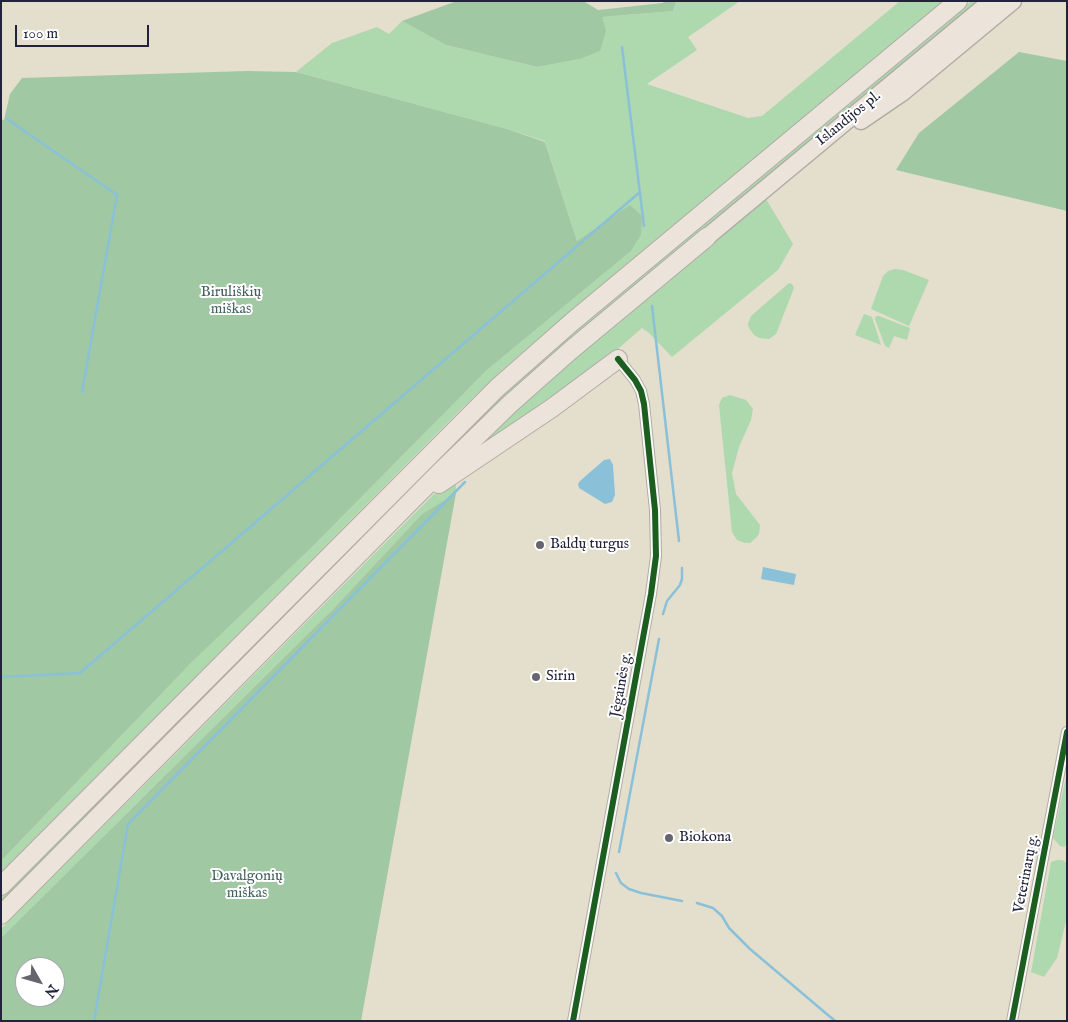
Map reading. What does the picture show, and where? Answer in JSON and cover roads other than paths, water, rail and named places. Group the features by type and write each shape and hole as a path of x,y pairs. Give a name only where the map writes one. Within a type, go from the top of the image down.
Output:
{"highway":[{"name":"Islandijos pl.","path":"1,886 497,388 572,322 958,1"},
{"name":"Islandijos pl.","path":"706,237 991,1"},
{"path":"777,178 902,93 1013,1"},
{"path":"1,915 510,404 571,350 706,237"},
{"path":"406,507 552,408 618,359"}],"street":[{"name":"Jėgainės g.","path":"573,1021 651,594 656,556 655,510 644,404 641,391 635,380 618,359"},
{"name":"Veterinarų g.","path":"1012,1021 1067,732"}],"water":[{"path":"610,459 613,465 615,495 612,502 605,504 579,488 578,484 604,460"},
{"path":"763,567 796,574 794,585 761,579"}],"waterway":[{"path":"622,47 644,226"},
{"path":"7,119 117,195 82,392"},
{"path":"1,677 80,673 640,192"},
{"path":"652,306 679,541"},
{"path":"94,1021 128,824 465,482"},
{"path":"663,614 667,601 680,585 682,568"},
{"path":"619,852 659,639"},
{"path":"616,873 621,883 629,889 682,901"},
{"path":"697,903 713,908 722,916 729,928 750,949 835,1021"}],"place":[{"name":"Baldų turgus","path":"540,545"},
{"name":"Sirin","path":"536,677"},
{"name":"Biokona","path":"669,838"}],"park label":[{"name":"Biruliškių miškas","path":"231,302"},
{"name":"Davalgonių miškas","path":"247,886"}]}
